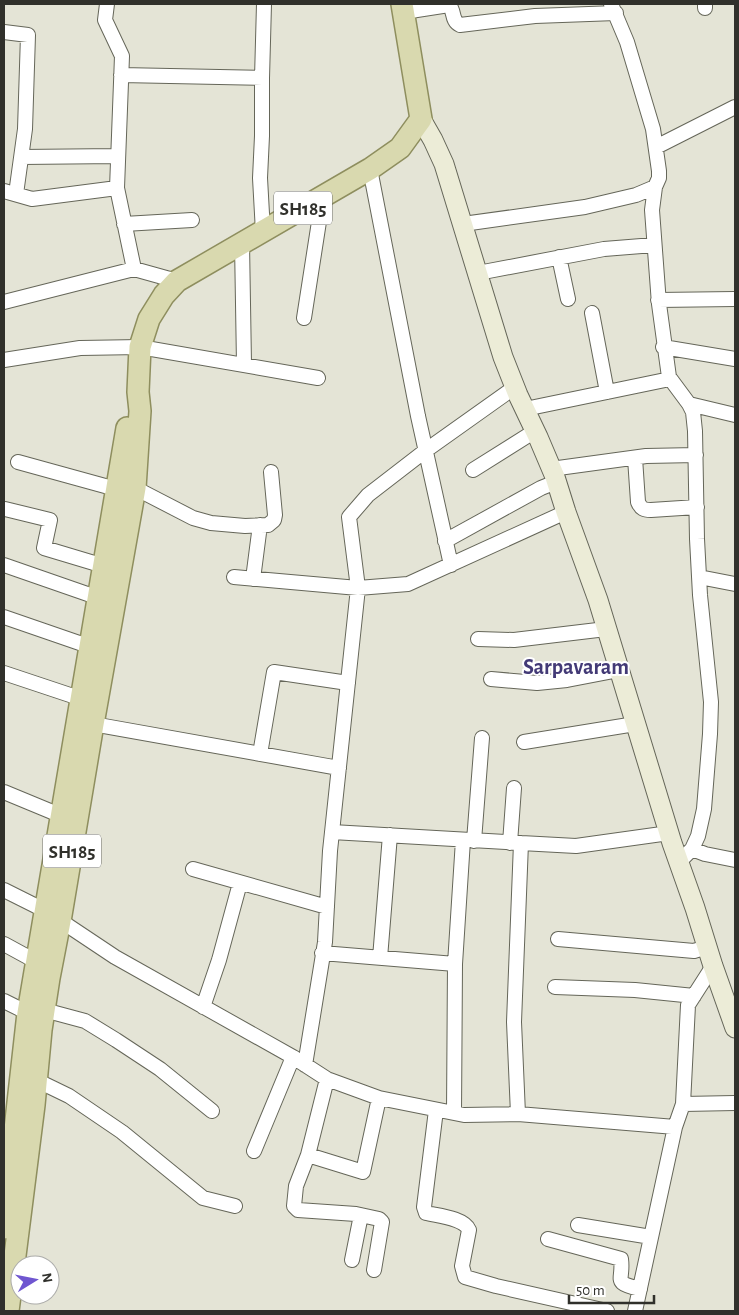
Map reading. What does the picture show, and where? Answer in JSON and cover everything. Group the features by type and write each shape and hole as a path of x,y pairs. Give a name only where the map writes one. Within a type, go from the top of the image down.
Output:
{"main road":[{"path":"403,8 421,119 434,140 444,164 492,324 515,387 554,476 598,600 669,833 686,856 712,966 732,1009 735,1028"},
{"name":"SH185","path":"4,1228 36,1012 53,916 93,724 125,489 140,411 138,392 140,347 149,318 164,295 177,280 370,169 400,148 421,119"},
{"name":"SH185","path":"8,1311 36,1080 37,962 53,916 62,816 104,566 125,489"}],"street":[{"path":"107,4 105,20 122,56 117,188 134,269"},
{"path":"263,232 260,178 264,4"},
{"path":"403,8 449,5 453,19 456,24 460,25 613,9 627,42 653,129 659,171 652,210 663,347 670,380 693,412 699,577 710,702 710,734 704,809 698,836 686,856"},
{"path":"4,32 28,35 21,157 10,193 32,199 117,188"},
{"path":"121,75 262,78"},
{"path":"656,147 735,107"},
{"path":"21,157 118,156"},
{"path":"370,169 425,451 451,565"},
{"path":"463,224 585,208 636,195 655,187"},
{"path":"304,318 323,196"},
{"path":"124,224 192,220"},
{"path":"242,243 244,364"},
{"path":"478,273 604,249 654,245"},
{"path":"559,257 568,299"},
{"path":"4,302 134,269 177,280"},
{"path":"658,300 735,299"},
{"path":"592,313 607,392"},
{"path":"4,360 80,348 140,347 318,378"},
{"path":"663,347 735,359"},
{"path":"525,409 670,380"},
{"path":"305,1065 325,942 332,832 358,588 349,517 368,495 425,451 515,387"},
{"path":"689,404 735,416"},
{"path":"473,470 535,431"},
{"path":"446,541 541,488 554,476 635,458 696,455"},
{"path":"635,458 640,507 645,510 697,507"},
{"path":"18,462 125,489 193,518 211,523 245,526 268,525 274,520 271,472"},
{"path":"5,509 50,520 44,548 104,566"},
{"path":"234,577 358,588 408,584 566,512"},
{"path":"253,578 260,525"},
{"path":"4,565 99,598"},
{"path":"699,577 735,584"},
{"path":"4,617 91,647"},
{"path":"478,639 514,640 606,629"},
{"path":"491,679 537,683 567,680 619,670"},
{"path":"260,754 274,672 348,682"},
{"path":"4,673 82,699"},
{"path":"93,724 339,768"},
{"path":"524,742 635,724"},
{"path":"454,1113 455,964 468,840 482,738"},
{"path":"514,788 516,843 514,1022 518,1114"},
{"path":"4,792 62,816"},
{"path":"332,832 576,846 669,833"},
{"path":"380,958 390,835"},
{"path":"686,856 705,854 735,860"},
{"path":"193,869 327,908"},
{"path":"204,1007 240,883"},
{"path":"4,890 53,916 116,957 293,1057 328,1079 379,1098 464,1115 518,1114 676,1127"},
{"path":"558,939 694,951 707,947"},
{"path":"4,944 37,962"},
{"path":"322,953 455,964"},
{"path":"635,1311 676,1127 683,1104 688,1005 712,966"},
{"path":"555,987 635,990 694,996"},
{"path":"4,1001 36,1012 85,1021 160,1069 212,1111"},
{"path":"254,1151 293,1057"},
{"path":"328,1079 308,1155 296,1186 294,1206 298,1210 360,1215 379,1219 382,1222 374,1270"},
{"path":"36,1080 69,1096 122,1132 203,1198 235,1206"},
{"path":"308,1155 362,1172 379,1098"},
{"path":"683,1104 735,1103"},
{"path":"436,1110 424,1207 426,1214 462,1222 468,1227 462,1266 465,1277 496,1286 607,1311"},
{"path":"352,1260 360,1215"},
{"path":"578,1225 651,1238"},
{"path":"548,1239 621,1259 619,1278 621,1282 640,1289"}],"district":[{"name":"Sarpavaram","path":"576,666"}]}
